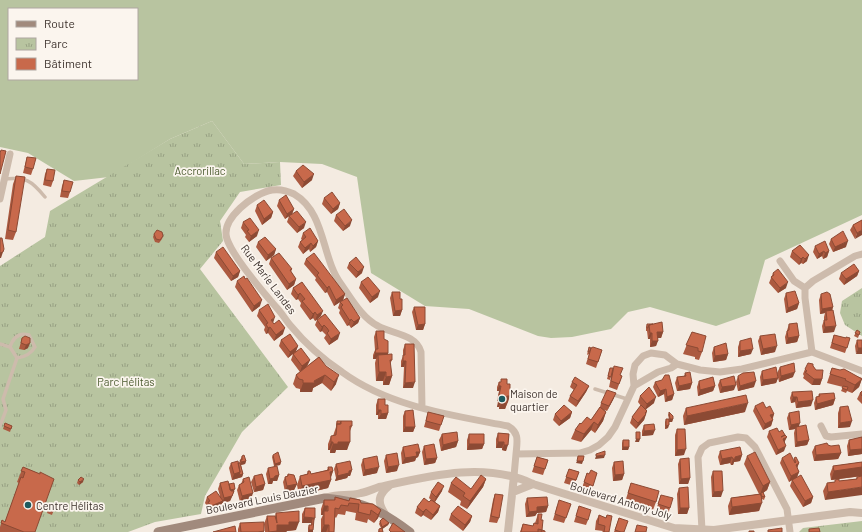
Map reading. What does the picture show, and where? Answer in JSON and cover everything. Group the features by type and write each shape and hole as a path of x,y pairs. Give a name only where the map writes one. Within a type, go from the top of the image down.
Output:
{"main road":[{"name":"Boulevard Louis Dauzier","path":"158,532 184,529 325,498 352,500 372,507 385,514 410,532"}],"street":[{"path":"0,199 10,154"},
{"name":"Rue Marie Landes","path":"422,408 421,352 419,345 412,340 378,326 367,319 334,274 317,221 305,204 294,194 283,190 272,190 259,194 232,215 226,228 227,239 256,282 291,326 328,361 357,382 387,397 422,408 508,426 514,430 518,437 516,454"},
{"path":"812,352 805,298 806,288 813,281 855,256 862,254"},
{"path":"780,261 794,281 806,288"},
{"path":"508,532 516,454 580,453 590,450 608,437 615,427 634,386 633,374 636,365 644,356 651,353 660,353 677,364 709,372 730,371 812,352 862,371"},
{"path":"634,386 658,372 671,368 677,364"},
{"path":"821,426 826,436 832,437 862,434"},
{"path":"702,530 698,457 702,448 709,443 738,437 746,438 755,447 787,509 790,532"},
{"name":"Boulevard Antony Joly","path":"325,498 340,494 362,493 429,476 465,472 514,476 533,484 674,528 702,530 732,528 850,512 862,508"},
{"path":"499,474 513,489"},
{"path":"513,489 533,484"},
{"path":"385,514 380,505 380,494 390,485"},
{"name":"Boulevard Antony Joly","path":"850,512 862,513"}],"lane":[{"path":"4,179 19,177 29,180 45,197"},
{"path":"10,347 16,337 20,335 24,334 32,339 35,347 32,352 23,357 17,358"},
{"path":"0,344 10,347 17,358"},
{"path":"0,426 6,410 3,399 17,358"},
{"path":"595,389 627,400"}],"green space":[{"path":"0,0 862,0 862,215 765,260 750,314 716,326 650,307 628,312 611,329 572,337 551,338 538,336 469,309 425,306 371,273 357,177 322,164 280,162 244,164 212,121 170,139 109,177 74,181 28,153 0,147"},
{"name":"Parc Hélitas","path":"212,121 244,164 280,162 281,185 240,192 220,221 223,241 200,269 288,387 242,432 205,496 201,514 155,522 128,532 0,532 0,266 45,237 50,211 170,139"},
{"path":"862,288 862,336 845,325 840,313 842,301"},
{"path":"862,521 862,532 799,532 803,528"}],"building":[{"path":"1,150 6,151 0,174 0,153"},
{"path":"27,157 36,158 33,169 25,167"},
{"path":"303,165 314,174 304,182 296,171"},
{"path":"47,169 55,170 53,181 45,180"},
{"path":"16,176 25,177 16,232 8,230"},
{"path":"64,180 73,182 70,192 62,191"},
{"path":"332,192 340,203 333,209 324,198"},
{"path":"286,195 294,209 287,214 279,200"},
{"path":"264,200 273,212 264,219 257,205"},
{"path":"344,209 352,220 345,226 336,215"},
{"path":"297,211 306,222 299,227 289,216"},
{"path":"250,218 259,230 251,236 247,231 249,230 243,222"},
{"path":"862,220 862,230 857,233 853,225"},
{"path":"310,228 318,241 313,246 311,243 305,248 300,242 306,237 303,233"},
{"path":"157,230 162,232 163,236 160,240 156,239 154,234"},
{"path":"843,231 848,241 835,247 831,239"},
{"path":"265,237 276,249 268,255 258,242"},
{"path":"0,238 2,238 4,249 3,252 0,253"},
{"path":"825,241 829,251 825,253 824,251 819,254 815,246"},
{"path":"800,245 809,255 805,259 803,257 801,259 792,251"},
{"path":"223,247 240,271 233,276 216,252"},
{"path":"279,253 292,269 290,270 296,279 289,284 271,258"},
{"path":"314,253 345,294 336,300 329,286 327,288 317,275 319,273 306,259"},
{"path":"356,257 364,267 358,272 349,263"},
{"path":"854,264 859,271 846,279 841,273"},
{"path":"778,269 788,282 780,288 771,277"},
{"path":"244,276 262,300 254,306 237,281"},
{"path":"368,277 380,291 372,297 361,282"},
{"path":"302,282 323,311 317,315 315,312 313,314 302,301 305,299 300,293 298,295 293,288"},
{"path":"795,291 799,303 788,308 786,293"},
{"path":"392,292 400,292 400,299 402,299 402,310 395,311"},
{"path":"827,292 830,294 833,307 822,309 821,294"},
{"path":"347,298 360,318 354,322 351,319 350,321 341,307 343,305 340,302"},
{"path":"268,304 275,317 271,320 274,324 279,320 285,328 276,335 270,327 268,328 266,324 268,323 259,310"},
{"path":"414,307 425,307 425,324 418,325"},
{"path":"833,310 836,326 825,327 824,320 827,320 826,311"},
{"path":"325,314 340,333 331,339 327,333 329,331 327,328 324,325 322,327 317,320"},
{"path":"662,322 663,332 657,332 658,341 652,341 652,333 650,333 649,325"},
{"path":"797,323 799,336 788,338 787,331 789,330 789,324"},
{"path":"857,330 860,332 859,335 855,333"},
{"path":"376,331 384,331 384,339 388,341 388,353 375,353 376,349 378,349"},
{"path":"692,332 706,336 702,352 698,351 698,348 686,345"},
{"path":"290,334 298,346 290,352 281,340"},
{"path":"775,334 777,346 763,349 760,336"},
{"path":"834,335 850,338 847,348 832,343"},
{"path":"25,336 30,338 30,343 26,345 21,343 22,338"},
{"path":"751,338 753,349 740,351 740,341"},
{"path":"857,340 862,340 862,348 858,348"},
{"path":"726,343 728,354 715,356 714,347"},
{"path":"405,344 414,344 415,382 405,383 406,361 403,361 403,355 405,355"},
{"path":"593,347 602,350 598,362 588,359 591,348"},
{"path":"301,348 310,360 302,366 293,354"},
{"path":"392,354 392,360 390,360 392,376 386,377 386,372 379,372 378,355"},
{"path":"319,357 326,366 339,375 334,382 325,375 314,381 315,383 303,383 303,380 299,379 296,375"},
{"path":"794,363 795,372 781,376 780,367"},
{"path":"808,363 813,364 816,370 823,370 822,379 814,379 805,372 807,371 805,369"},
{"path":"614,366 623,368 620,375 622,376 619,384 611,381"},
{"path":"776,367 778,378 763,380 762,371"},
{"path":"610,368 613,368 611,377 608,376"},
{"path":"832,368 840,370 844,369 862,379 855,385 845,380 846,379 830,374"},
{"path":"690,372 692,383 679,386 677,377 686,376 685,373"},
{"path":"754,372 756,381 740,386 738,376 743,373"},
{"path":"665,375 669,375 674,394 667,397 666,389 660,391 655,382 662,380"},
{"path":"734,376 736,385 722,387 720,380"},
{"path":"575,377 589,386 578,401 570,396 577,385 572,382"},
{"path":"713,377 715,386 700,390 699,381"},
{"path":"501,379 507,379 507,384 510,384 510,396 507,396 507,403 501,403 501,401 499,401 499,397 501,398 501,395 499,395 501,386 499,386 499,382 501,382"},
{"path":"843,386 848,387 847,390 842,388"},
{"path":"649,387 656,397 647,404 640,396"},
{"path":"607,390 616,393 609,406 601,403"},
{"path":"812,391 813,400 798,402 797,397 793,397 792,392"},
{"path":"834,393 835,399 817,404 816,397 820,396 819,394"},
{"path":"746,395 748,403 687,416 686,408"},
{"path":"378,399 385,399 385,405 388,405 388,413 381,414 381,410 378,410"},
{"path":"763,402 766,408 770,406 774,414 770,415 773,420 765,424 755,406"},
{"path":"564,405 572,412 561,421 555,414"},
{"path":"641,405 647,411 638,423 632,417"},
{"path":"848,406 852,421 840,423 840,407"},
{"path":"600,407 606,412 598,425 594,422 584,434 575,430 587,417 591,420"},
{"path":"413,410 415,427 405,427 405,411"},
{"path":"799,411 800,423 791,425 789,413"},
{"path":"428,412 444,416 441,425 426,421"},
{"path":"669,412 673,416 673,419 670,419"},
{"path":"666,419 669,419 669,425 666,426"},
{"path":"337,421 341,421 340,424 337,424"},
{"path":"341,421 352,421 352,426 350,426 350,442 338,442 338,444 333,444 333,442 331,442 331,436 336,435 337,424 341,424"},
{"path":"5,423 12,426 11,429 4,426"},
{"path":"654,424 655,430 644,431 644,425"},
{"path":"806,425 809,440 797,442 796,427"},
{"path":"777,428 779,432 782,430 787,437 783,439 786,446 778,450 769,431"},
{"path":"677,429 685,429 686,449 677,450"},
{"path":"457,432 458,441 443,445 442,434"},
{"path":"636,432 640,432 640,439 636,439"},
{"path":"498,433 509,434 508,445 504,445 504,442 498,442"},
{"path":"469,434 484,434 484,444 469,444"},
{"path":"862,437 862,449 850,450 849,440"},
{"path":"623,440 629,440 629,447 623,447"},
{"path":"827,443 831,446 839,445 841,453 816,455 815,446"},
{"path":"418,444 420,452 416,452 417,456 405,458 403,447"},
{"path":"434,444 437,458 426,459 424,446"},
{"path":"740,447 742,455 735,457 735,459 732,457 722,459 720,451"},
{"path":"605,451 605,455 596,456 596,454"},
{"path":"278,452 281,462 275,464 273,455"},
{"path":"755,452 770,482 763,486 747,456"},
{"path":"397,453 399,465 388,467 386,455"},
{"path":"790,453 795,463 794,458 796,457 799,463 796,465 799,472 791,476 782,458"},
{"path":"244,455 246,461 241,462 240,460 242,460 242,456"},
{"path":"377,456 379,467 365,470 363,459"},
{"path":"578,456 584,456 583,461 577,461"},
{"path":"537,457 548,460 545,469 534,466"},
{"path":"689,458 690,478 681,479 680,459"},
{"path":"238,461 240,472 234,474 231,463"},
{"path":"350,461 352,470 349,471 349,473 337,476 338,472 336,464"},
{"path":"623,461 624,474 615,475 614,462"},
{"path":"862,462 862,467 834,471 833,466"},
{"path":"238,463 240,463 243,474 239,475 240,472"},
{"path":"277,466 279,475 270,479 268,468"},
{"name":"Centre Hélitas","path":"23,467 40,474 40,472 54,479 35,532 24,532 1,523 2,520 5,522 21,477 23,478 25,472 21,471"},
{"path":"328,467 332,467 333,471 330,472 331,480 302,486 300,476 308,474 308,471 310,471 311,474 329,470"},
{"path":"569,469 579,472 576,480 566,477"},
{"path":"591,470 597,473 593,486 584,482 587,473 589,474"},
{"path":"713,471 722,471 723,491 714,492"},
{"path":"262,474 265,484 256,487 254,476"},
{"path":"288,474 294,475 297,484 287,486 285,477 288,476"},
{"path":"481,475 486,479 470,501 463,496 465,493 451,483 456,477 471,489"},
{"path":"801,475 813,497 805,501 792,480"},
{"path":"862,476 862,487 828,492 827,483 835,482 835,480 839,479 839,481 857,479 857,477"},
{"path":"81,477 84,479 80,482 78,480"},
{"path":"249,477 253,493 242,496 239,485 244,482 243,479"},
{"path":"228,481 231,491 234,491 232,496 224,498 220,483"},
{"path":"438,482 444,486 436,497 431,492"},
{"path":"234,483 235,489 230,490 229,484"},
{"path":"631,483 659,491 656,502 628,493"},
{"path":"688,487 689,508 680,508 679,488"},
{"path":"216,491 223,501 211,506 207,497"},
{"path":"763,492 765,497 761,496 760,494"},
{"path":"495,494 503,495 499,518 491,516"},
{"path":"761,494 762,503 732,507 731,498"},
{"path":"661,495 673,498 670,508 658,504"},
{"path":"335,497 349,501 350,498 360,500 361,503 373,504 381,510 378,515 371,510 370,515 358,512 359,504 349,503 348,506 341,505 339,509 335,508 334,532 329,532 329,525 324,525 324,511 328,511 328,506 324,506 324,500 335,500"},
{"path":"547,497 548,506 537,507 537,511 529,512 527,498"},
{"path":"424,498 429,502 431,500 433,501 440,506 433,515 426,509 423,512 417,507"},
{"path":"559,500 571,504 566,518 555,514"},
{"path":"50,504 55,506 53,512 48,510"},
{"path":"458,506 472,516 465,525 451,514"},
{"path":"579,506 591,510 588,520 576,516"},
{"path":"305,508 315,508 315,518 304,517"},
{"path":"299,511 299,522 289,522 289,525 277,525 277,531 269,532 267,516 275,516 277,523 276,513"},
{"path":"538,514 542,514 542,530 538,529 538,532 521,532 523,524 533,526 534,523 538,524"},
{"path":"599,515 606,518 607,515 612,516 609,532 604,532 605,526 598,524"},
{"path":"383,518 389,523 382,527 380,521"},
{"path":"619,518 628,521 624,532 615,530"},
{"path":"312,519 314,519 313,530 309,530 309,525 312,525"},
{"path":"264,522 264,531 241,532 240,523"},
{"path":"393,523 405,532 391,532 389,530"},
{"path":"637,525 647,527 646,532 635,532"},
{"path":"235,526 236,532 213,532"},
{"path":"382,528 383,532 379,532 379,529"},
{"path":"782,528 782,532 768,532 768,530"},
{"path":"819,528 820,532 809,532 809,529"}],"place":[{"name":"Maison de quartier","path":"502,399"},
{"name":"Centre Hélitas","path":"28,505"}],"park label":[{"name":"Accrorillac","path":"200,170"}]}
